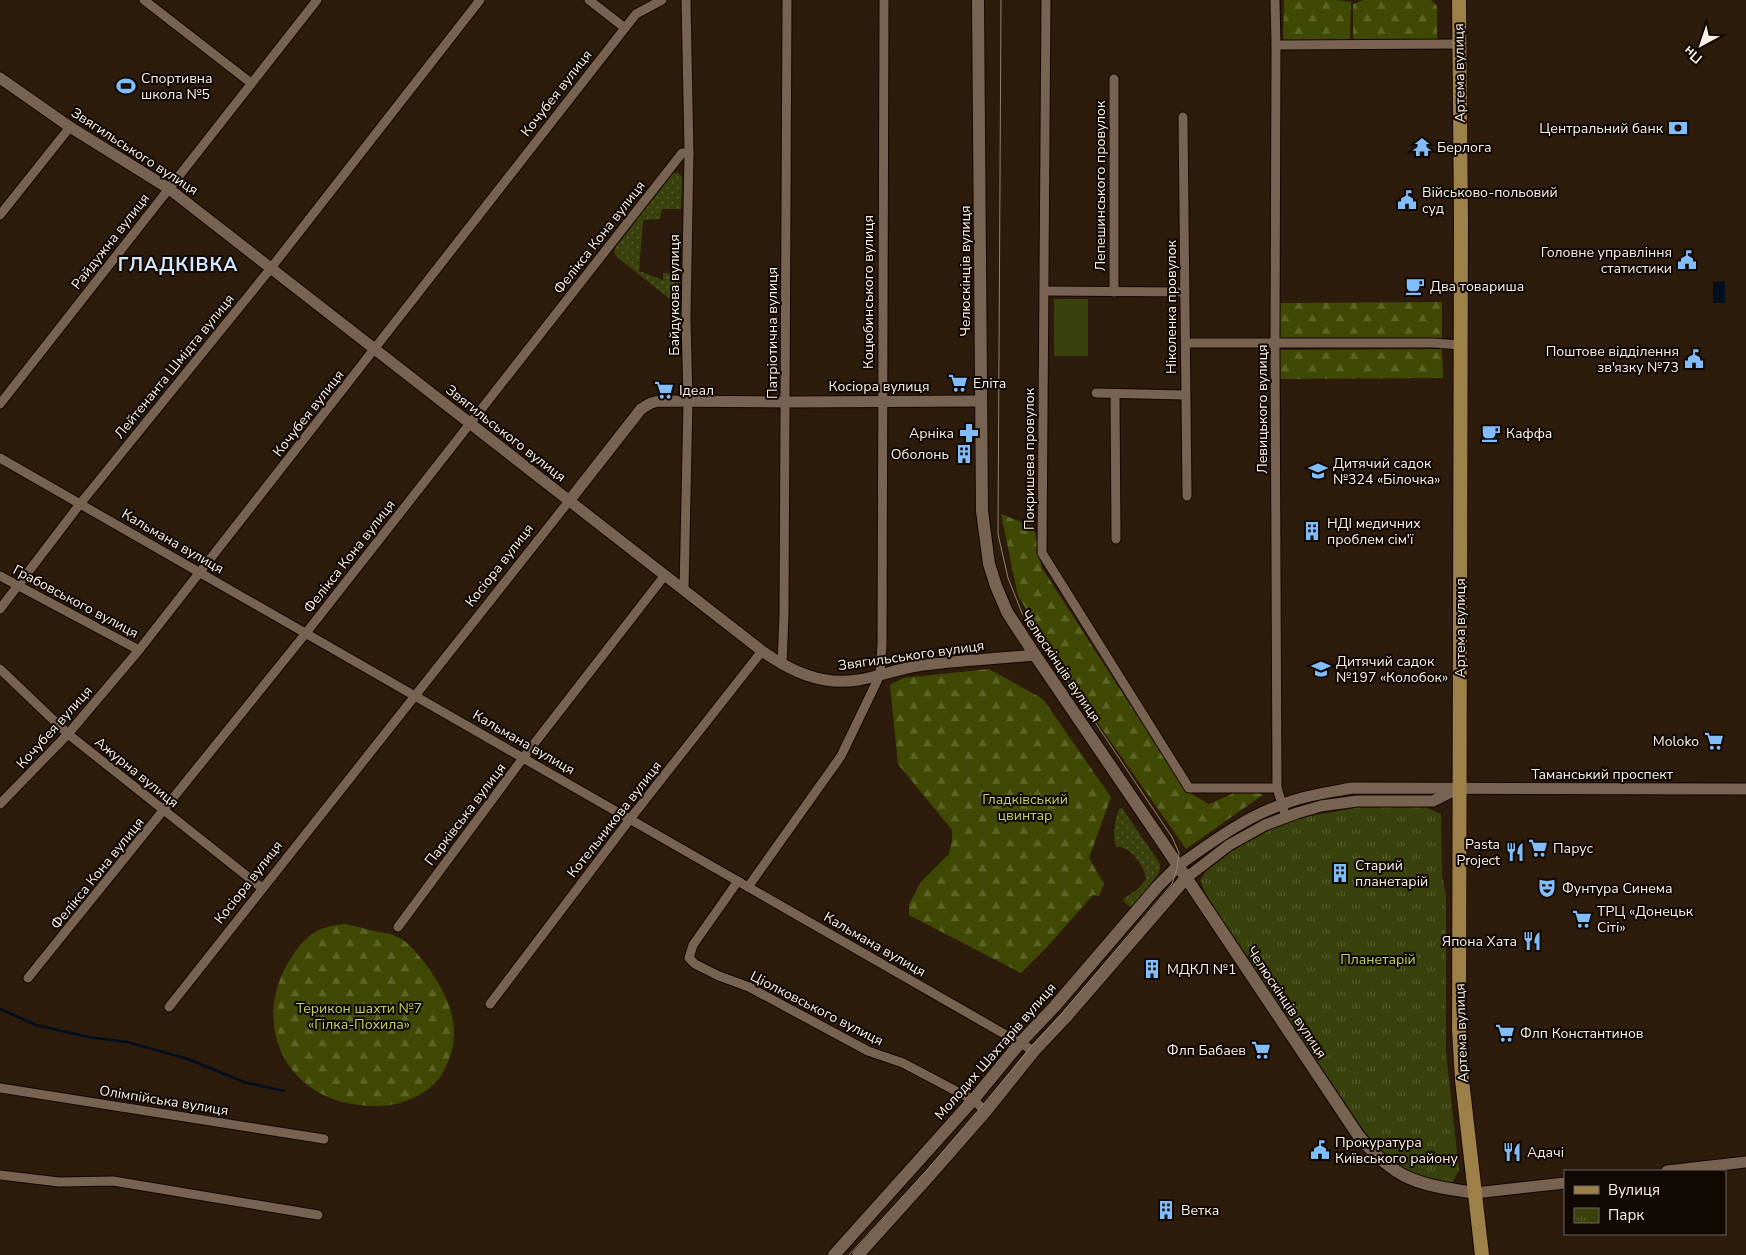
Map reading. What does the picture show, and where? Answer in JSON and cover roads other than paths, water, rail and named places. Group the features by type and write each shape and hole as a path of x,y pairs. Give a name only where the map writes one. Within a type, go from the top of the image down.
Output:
{"main road":[{"name":"Челюскінців вулиця","path":"978,0 982,511 989,564 996,586 1007,612 1035,655 1358,1135 1371,1151 1394,1170 1413,1181 1430,1186 1475,1193"},
{"name":"Артема вулиця","path":"1459,0 1461,186 1460,1055 1482,1255"},
{"name":"Молодих Шахтарів вулиця","path":"834,1255 1178,866"},
{"path":"858,1255 986,1111 1034,1051 1066,1017 1186,878"}],"street":[{"name":"Райдужна вулиця","path":"0,404 317,0"},
{"name":"Лейтенанта Шмідта вулиця","path":"0,609 80,504 271,268 480,0"},
{"path":"589,0 625,28"},
{"name":"Кочубея вулиця","path":"0,804 68,734 139,650 636,14 662,0"},
{"name":"Байдукова вулиця","path":"684,591 688,401 686,318 689,153 686,0"},
{"name":"Патріотична вулиця","path":"782,665 787,0"},
{"name":"Коцюбинського вулиця","path":"880,675 882,645 884,0"},
{"name":"Покришева провулок","path":"1046,0 1042,553 1189,788 1277,788"},
{"name":"Левицького вулиця","path":"1274,0 1276,45 1277,788 1286,816"},
{"path":"146,1 251,83"},
{"path":"1276,45 1458,44"},
{"name":"Звягильського вулиця","path":"0,78 70,127 168,188 684,591 782,665 816,679 849,681 915,666 1035,655"},
{"name":"Лепешинського провулок","path":"1114,79 1114,292"},
{"name":"Ніколенка провулок","path":"1183,117 1187,496"},
{"path":"0,215 70,127"},
{"name":"Фелікса Кона вулиця","path":"28,978 164,812 306,633 682,153 689,153"},
{"path":"1044,291 1185,292"},
{"path":"1186,343 1434,343 1460,345"},
{"path":"1096,393 1185,394"},
{"path":"1115,394 1116,539"},
{"name":"Косіора вулиця","path":"169,1007 641,409 659,401 981,401"},
{"name":"Кальмана вулиця","path":"0,458 1034,1051"},
{"name":"Парківська вулиця","path":"398,927 523,758 664,575"},
{"name":"Грабовського вулиця","path":"0,576 139,650"},
{"name":"Котельникова вулиця","path":"490,1004 630,819 762,651"},
{"name":"Ажурна вулиця","path":"0,669 68,734 262,888"},
{"path":"748,887 842,756 880,675"},
{"name":"Таманський проспект","path":"1178,866 1234,827 1282,804 1352,788 1746,789"},
{"name":"Таманський проспект","path":"1186,878 1229,845 1265,825 1286,816 1321,806 1357,801 1433,801 1459,788"},
{"name":"Ціолковського вулиця","path":"738,881 693,945 689,958 695,964 749,988 868,1051 904,1063 973,1100 986,1111"},
{"name":"Олімпійська вулиця","path":"0,1088 324,1139"},
{"path":"1676,1170 1746,1162"},
{"path":"0,1175 59,1182 113,1181 318,1215"},
{"path":"1475,1193 1564,1183"}],"water":[{"path":"1725,281 1725,303 1713,303 1713,282"}],"waterway":[{"path":"0,1009 36,1025 88,1037 127,1042 188,1059 244,1082 284,1091"}],"tram line":[{"path":"849,1255 926,1171 1172,884 1179,853 1172,837 1022,613 1008,578 998,534 1001,0"}],"place":[{"name":"Спортивна школа №5","path":"126,86"},
{"name":"Центральний банк","path":"1678,128"},
{"name":"Берлога","path":"1422,147"},
{"name":"Військово-польовий суд","path":"1407,200"},
{"name":"Головне управління статистики","path":"1687,260"},
{"name":"Два товариша","path":"1415,286"},
{"name":"Поштове відділення зв'язку №73","path":"1694,359"},
{"name":"Еліта","path":"958,383"},
{"name":"Ідеал","path":"664,390"},
{"name":"Арніка","path":"969,433"},
{"name":"Каффа","path":"1491,433"},
{"name":"Оболонь","path":"964,454"},
{"name":"Дитячий садок №324 «Білочка»","path":"1318,471"},
{"name":"НДІ медичних проблем сім'ї","path":"1312,531"},
{"name":"Дитячий садок №197 «Колобок»","path":"1321,669"},
{"name":"Moloko","path":"1714,741"},
{"name":"Парус","path":"1538,848"},
{"name":"Pasta Project","path":"1515,852"},
{"name":"Старий планетарій","path":"1340,873"},
{"name":"Фунтура Синема","path":"1547,888"},
{"name":"ТРЦ «Донецьк Сіті»","path":"1582,919"},
{"name":"Япона Хата","path":"1532,941"},
{"name":"МДКЛ №1","path":"1152,969"},
{"name":"Флп Константинов","path":"1505,1033"},
{"name":"Флп Бабаев","path":"1261,1050"},
{"name":"Прокуратура Київського району","path":"1320,1150"},
{"name":"Адачі","path":"1512,1152"},
{"name":"Ветка","path":"1166,1210"}],"district":[{"name":"ГЛАДКІВКА","path":"178,264"}],"park label":[{"name":"Гладківський цвинтар","path":"1025,808"},
{"name":"Планетарій","path":"1378,959"},
{"name":"Терикон шахти №7 «Гілка-Похила»","path":"359,1016"}]}
